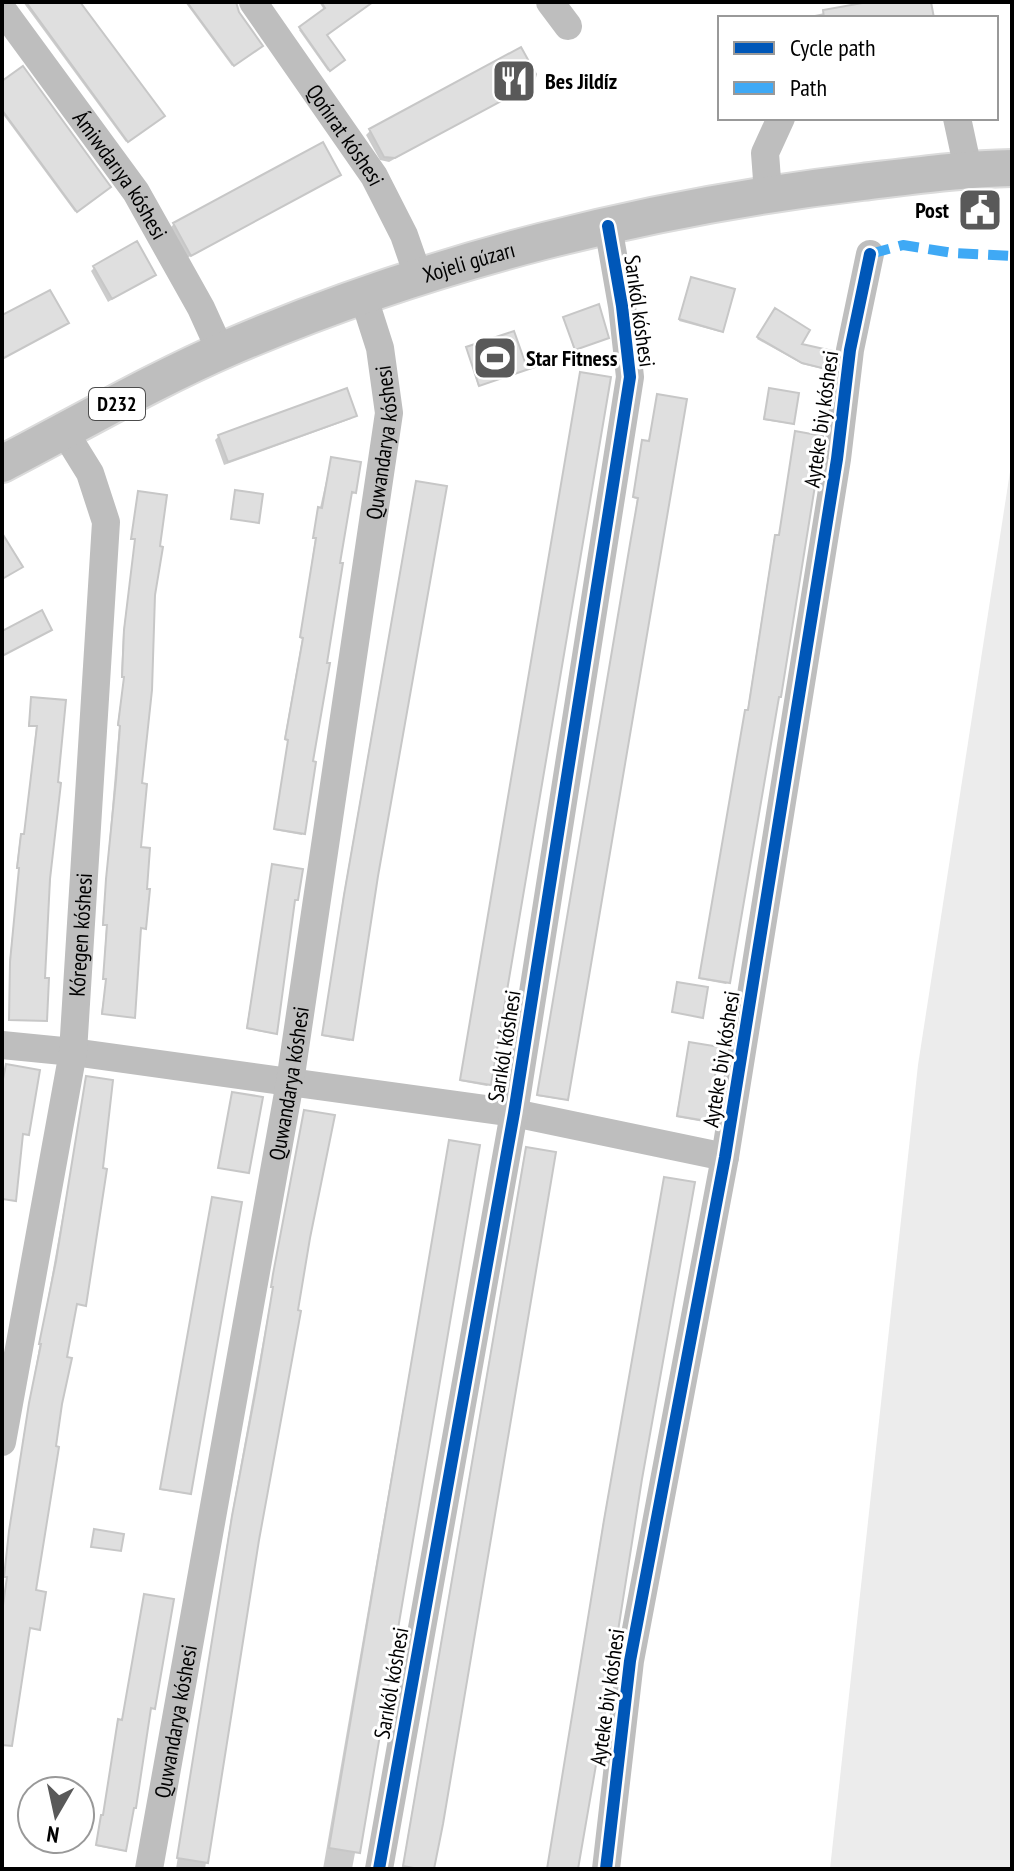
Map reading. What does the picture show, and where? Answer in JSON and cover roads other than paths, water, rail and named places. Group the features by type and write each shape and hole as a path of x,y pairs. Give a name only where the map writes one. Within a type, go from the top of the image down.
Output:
{"main road":[{"name":"D232","path":"968,169 1012,168"},
{"name":"Xojeli gúzarı","path":"4,458 221,352 363,295 419,278 608,226 768,193 968,169"}],"street":[{"name":"Qońırat kóshesi","path":"253,2 374,176 404,235 419,278"},
{"path":"550,2 568,26"},
{"name":"Ámiwdarıya kóshesi","path":"2,9 136,192 201,308 221,352"},
{"path":"768,193 765,153 780,120"},
{"path":"957,120 968,169"},
{"name":"Sarıkól kóshesi","path":"379,1869 514,1113 630,377 608,226"},
{"name":"Ayteke biy kóshesi","path":"606,1869 630,1661 725,1157 835,474 850,350 870,254"},
{"name":"Quwandarya kóshesi","path":"149,1869 290,1082 389,413 380,348 363,295"},
{"name":"Kóregen kóshesi","path":"2,1442 73,1052 106,522 90,473 64,431"},
{"path":"2,1045 73,1052 514,1113 725,1157"}],"place":[{"name":"Bes Jildíz","path":"514,81"},
{"name":"Post","path":"980,210"},
{"name":"Star Fitness","path":"495,358"}]}
